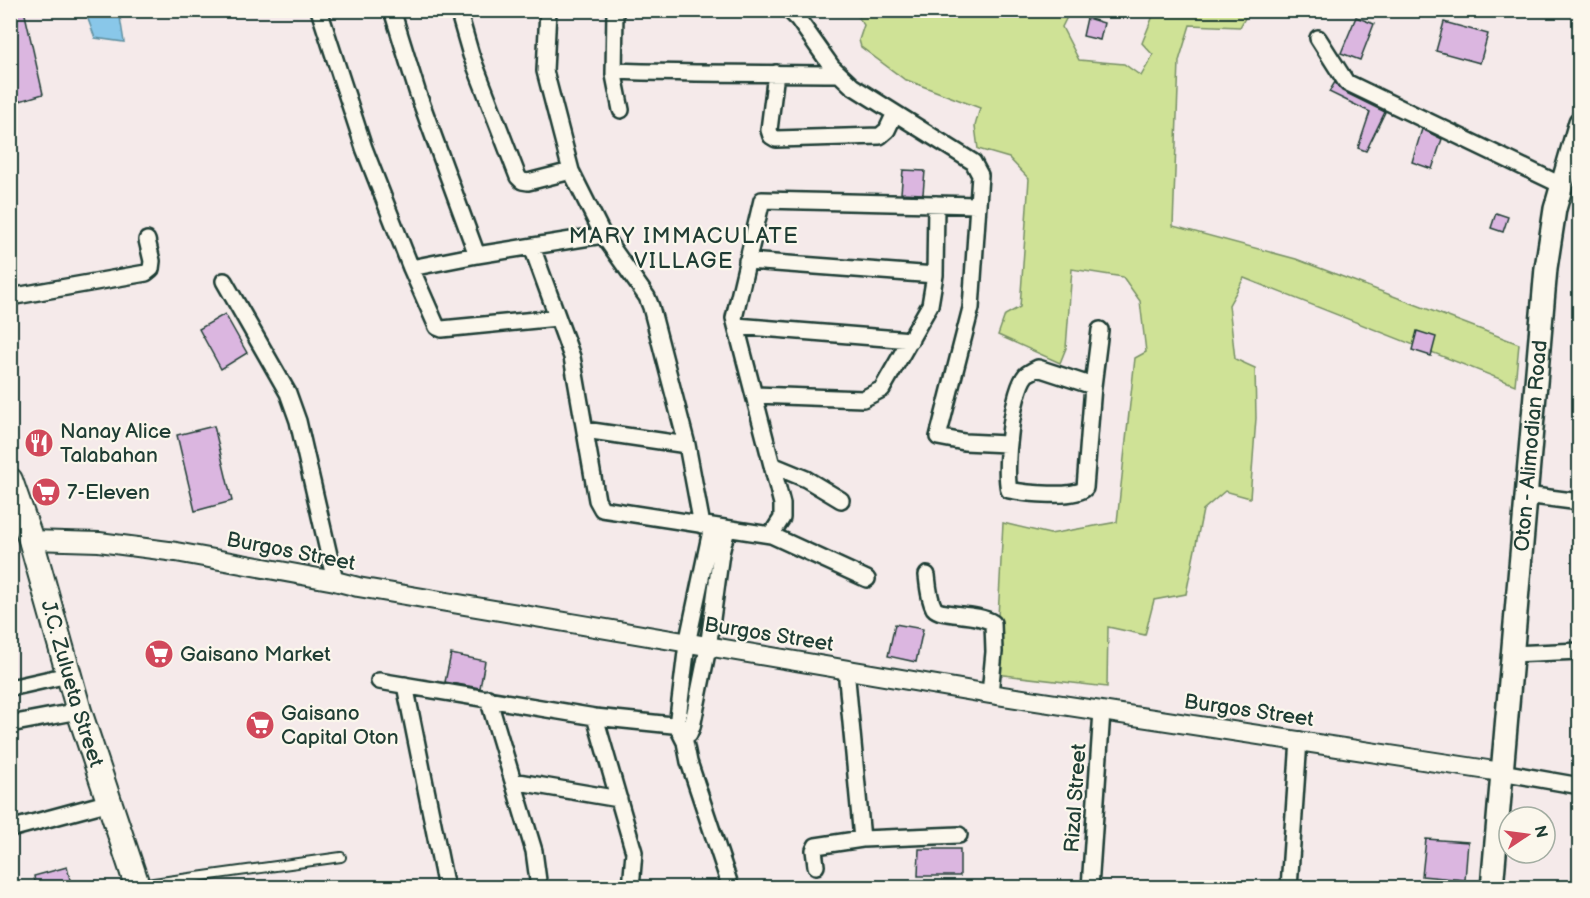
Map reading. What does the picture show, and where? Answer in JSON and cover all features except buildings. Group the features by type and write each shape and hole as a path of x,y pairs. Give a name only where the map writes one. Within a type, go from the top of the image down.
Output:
{"main road":[{"name":"Oton - Alimodian Road","path":"1492,888 1546,268 1555,208 1580,122"},
{"name":"J.C. Zulueta Street","path":"13,494 31,540 79,711 138,887"}],"street":[{"path":"320,10 364,148 436,327 442,329 557,318"},
{"path":"392,10 418,94 477,255"},
{"path":"458,10 471,55 519,177 522,181 528,182 571,171"},
{"path":"548,10 545,71 571,171 603,235 647,297 651,307 707,525 687,644 685,742 689,762 731,888"},
{"path":"615,10 614,71 621,110"},
{"path":"789,10 832,67 852,86 973,162 980,175 971,308 938,437 964,442 1007,444"},
{"path":"1318,38 1346,82 1567,173"},
{"path":"614,71 839,74"},
{"path":"776,73 769,130 771,136 776,139 880,136 887,130 895,113"},
{"path":"771,535 782,518 782,504 734,318 762,200 977,205"},
{"path":"754,395 863,399 882,389 930,305 934,275 936,204"},
{"path":"411,268 603,235"},
{"path":"10,297 146,273 151,269 152,261 147,240"},
{"path":"532,247 572,357 597,501 602,508 771,535 867,579"},
{"path":"747,261 934,275"},
{"path":"224,281 288,393 306,455 335,581"},
{"path":"736,326 911,340"},
{"path":"1093,386 1038,368 1026,375 1019,390 1007,444 1009,490 1050,494 1083,491 1085,488 1100,330"},
{"path":"585,430 687,445"},
{"path":"772,465 806,479 841,500"},
{"path":"1526,495 1580,502"},
{"path":"685,726 708,648 721,553 727,529"},
{"name":"Burgos Street","path":"31,540 99,542 165,551 708,648 990,694 1501,772"},
{"path":"927,575 934,608 940,613 968,614 993,623 994,652 990,694"},
{"path":"1512,654 1580,651"},
{"path":"846,669 862,839"},
{"path":"10,688 68,675"},
{"path":"379,681 595,717 685,726"},
{"path":"405,685 446,888"},
{"path":"488,698 534,851 539,888"},
{"path":"10,724 79,711"},
{"name":"Rizal Street","path":"1090,888 1102,711"},
{"path":"595,717 634,852 631,888"},
{"path":"1289,888 1299,740"},
{"path":"1501,772 1580,786"},
{"path":"513,781 619,799"},
{"path":"10,829 110,802"},
{"path":"816,866 814,850 816,846 862,839 959,835"}],"lane":[{"path":"138,887 341,857"}],"green space":[{"path":"856,11 1070,11 1062,27 1079,60 1124,64 1141,76 1153,55 1142,43 1155,11 1249,11 1240,27 1190,25 1179,61 1173,226 1296,259 1519,344 1515,385 1244,278 1229,305 1235,359 1255,368 1256,418 1250,498 1225,491 1203,510 1186,594 1154,600 1145,635 1108,627 1107,687 995,674 1003,523 1050,534 1117,522 1135,358 1146,352 1140,301 1123,277 1072,269 1066,348 1060,363 998,335 1005,315 1020,307 1029,179 1009,158 978,149 975,126 980,108 904,79 861,47 859,40 864,25"}],"water":[{"path":"85,11 119,11 124,42 95,38"}],"place":[{"name":"Nanay Alice Talabahan","path":"39,443"},
{"name":"7-Eleven","path":"46,492"},
{"name":"Gaisano Market","path":"159,654"},
{"name":"Gaisano Capital Oton","path":"260,725"}],"district":[{"name":"MARY IMMACULATE VILLAGE","path":"684,248"}]}
